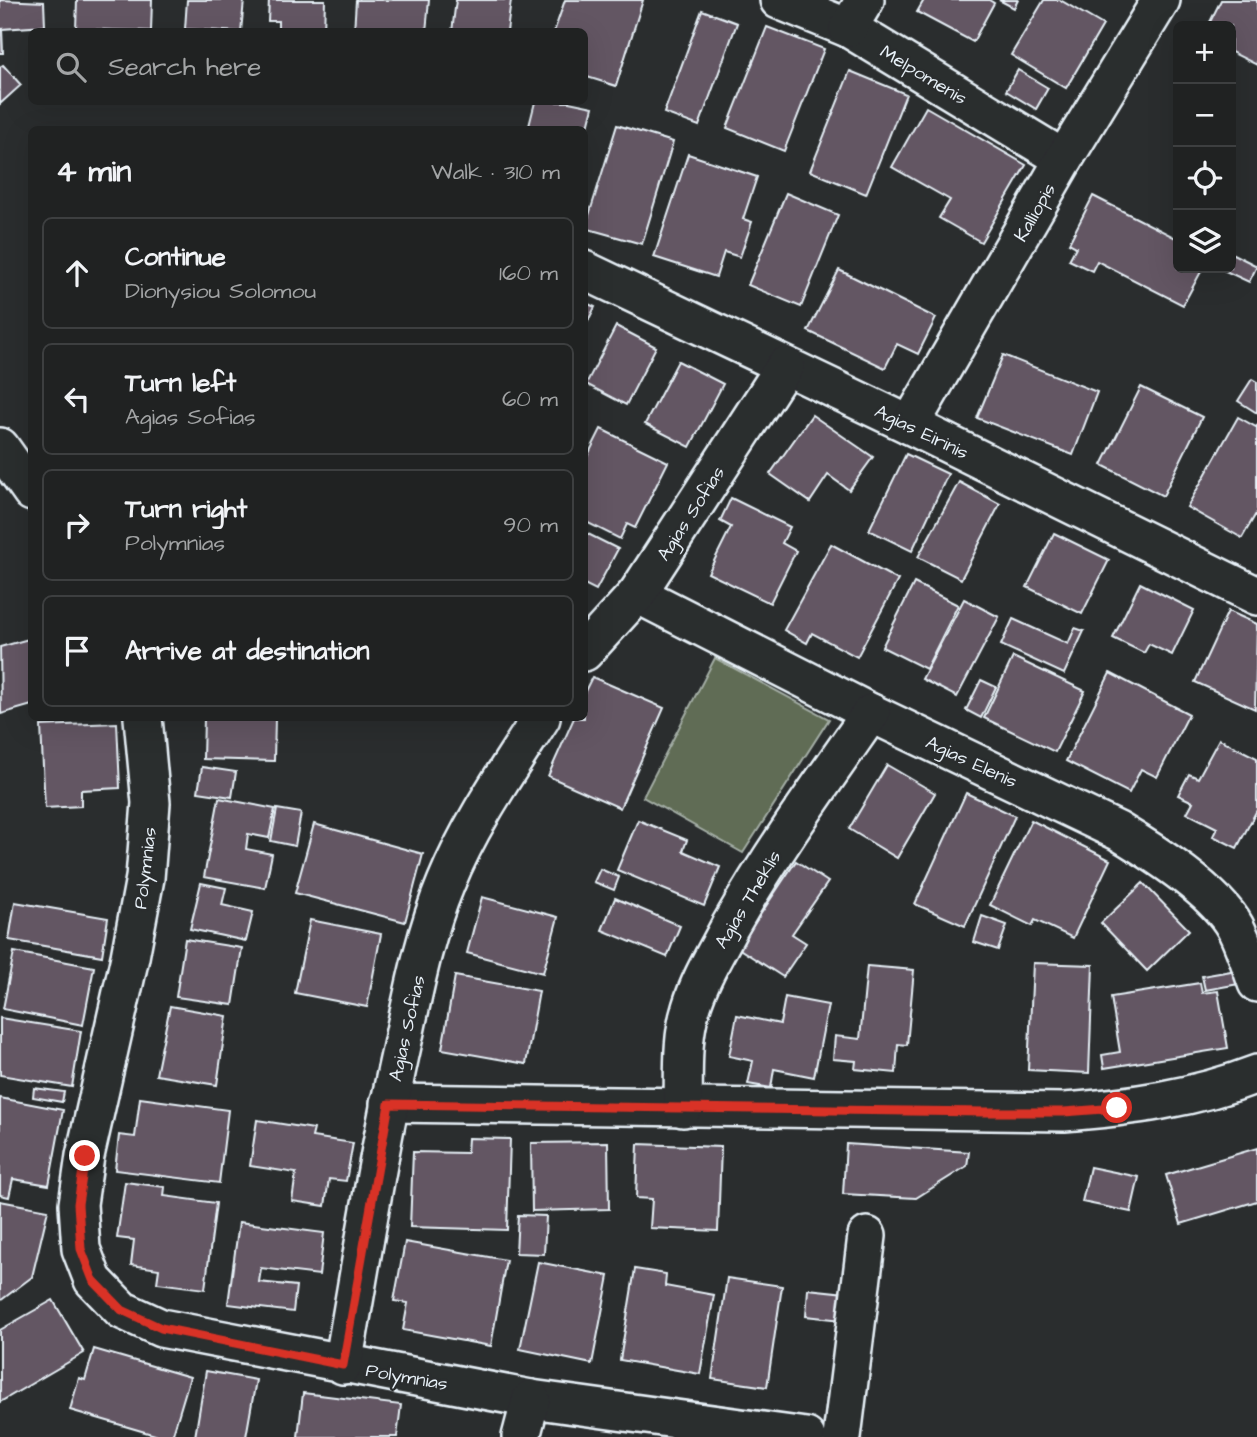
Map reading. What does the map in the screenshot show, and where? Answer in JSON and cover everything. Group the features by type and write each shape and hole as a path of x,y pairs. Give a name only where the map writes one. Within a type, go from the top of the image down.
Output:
{"street":[{"name":"Melpomenis","path":"779,0 857,14 1064,159"},
{"name":"Kalliopis","path":"910,425 1064,159 1161,0"},
{"name":"Agias Eirinis","path":"588,272 1256,594"},
{"name":"Agias Sofias","path":"588,648 638,594 785,366"},
{"path":"0,447 28,486"},
{"name":"Agias Elenis","path":"638,594 871,713 1118,831 1156,854 1187,877 1234,925 1257,983"},
{"name":"Agias Theklis","path":"683,1108 685,1038 690,1009 703,975 785,836 871,713"},
{"name":"Polymnias","path":"143,721 151,803 145,878 85,1156 78,1204 81,1249 93,1280 122,1310 161,1328 531,1399 806,1437"},
{"name":"Agias Sofias","path":"343,1365 389,1104 413,992 445,884 466,839 539,721"},
{"path":"389,1104 1064,1112 1117,1108 1175,1098 1257,1074"},
{"path":"842,1437 867,1236"},
{"path":"521,1437 531,1399"}],"green space":[{"path":"715,658 829,719 743,853 643,797"}],"building":[{"path":"0,0 44,2 45,26 2,29 3,53 0,53"},
{"path":"77,0 152,0 151,28 76,28"},
{"path":"187,0 244,0 241,28 185,28"},
{"path":"269,0 325,0 324,28 278,28 278,21 268,21"},
{"path":"356,0 429,0 426,28 354,28"},
{"path":"456,0 511,0 508,28 452,28"},
{"path":"565,0 643,0 616,86 588,77 588,28 555,28"},
{"path":"924,0 989,0 994,3 973,42 917,12"},
{"path":"999,0 1018,0 1014,8"},
{"path":"1044,0 1060,0 1103,25 1066,88 1011,55"},
{"path":"1221,0 1257,0 1257,65 1236,54 1236,21 1210,21"},
{"path":"702,10 737,23 699,126 664,113"},
{"path":"767,27 824,49 784,151 727,128"},
{"path":"3,65 21,85 0,104 0,67"},
{"path":"1018,70 1048,88 1036,109 1006,91"},
{"path":"850,71 906,94 866,194 810,171"},
{"path":"534,105 593,107 588,126 529,126"},
{"path":"926,107 1026,165 981,242 939,218 950,200 892,167"},
{"path":"617,125 673,142 642,244 588,229 588,218"},
{"path":"688,154 757,177 743,219 752,222 740,257 724,252 716,277 654,257"},
{"path":"786,193 838,215 801,307 748,285"},
{"path":"1093,196 1173,236 1173,273 1200,273 1183,305 1097,261 1092,271 1069,260 1076,247 1069,243"},
{"path":"1236,256 1257,266 1249,282 1230,273 1236,273"},
{"path":"839,270 936,318 918,354 897,344 885,368 808,331"},
{"path":"588,304 595,307 588,321"},
{"path":"616,326 656,347 626,405 588,385 588,380"},
{"path":"1003,355 1097,392 1073,455 977,418"},
{"path":"678,361 723,384 690,447 645,424"},
{"path":"1252,379 1257,382 1257,413 1238,401"},
{"path":"1141,387 1202,417 1163,496 1102,465"},
{"path":"812,415 873,457 849,490 828,475 810,502 770,474"},
{"path":"1238,417 1257,426 1257,512 1242,538 1187,507"},
{"path":"601,429 668,462 635,528 627,524 620,539 588,523 588,455"},
{"path":"906,454 948,474 912,551 869,530"},
{"path":"959,482 1000,504 961,579 918,557"},
{"path":"731,498 790,527 782,543 796,551 770,603 708,573 731,527 720,521"},
{"path":"1054,533 1109,560 1082,614 1027,587"},
{"path":"588,534 618,549 596,590 588,586"},
{"path":"831,544 898,580 857,657 812,633 807,643 784,630"},
{"path":"914,583 958,605 926,669 882,647"},
{"path":"1140,583 1194,610 1172,655 1149,644 1144,653 1113,638"},
{"path":"964,599 999,617 957,697 922,679"},
{"path":"1228,611 1257,624 1255,709 1195,682"},
{"path":"1013,619 1068,644 1075,628 1084,631 1064,674 1001,645"},
{"path":"28,639 28,706 1,714 0,647"},
{"path":"1013,657 1085,691 1055,752 984,718"},
{"path":"1110,673 1189,714 1157,777 1141,769 1129,793 1066,761"},
{"path":"592,677 664,708 620,808 548,776 573,721 588,721 588,685"},
{"path":"981,680 996,687 981,718 966,710"},
{"path":"204,721 275,721 274,761 203,759"},
{"path":"117,723 120,788 81,790 81,806 45,808 41,726"},
{"path":"1219,739 1257,758 1257,810 1237,848 1213,836 1217,828 1187,813 1193,802 1178,795 1189,774 1198,778"},
{"path":"887,765 935,793 897,858 849,829"},
{"path":"202,767 236,772 232,797 198,792"},
{"path":"966,793 1015,816 965,926 915,904"},
{"path":"219,798 275,809 269,838 248,834 246,849 272,854 265,888 204,877"},
{"path":"277,809 301,813 295,846 271,841"},
{"path":"638,820 687,840 683,851 720,867 704,906 617,870"},
{"path":"1031,820 1110,860 1073,938 1035,920 1032,926 990,905"},
{"path":"314,824 423,854 405,922 295,893"},
{"path":"796,861 828,882 792,934 806,943 783,977 738,948"},
{"path":"600,869 619,877 614,890 594,882"},
{"path":"201,883 226,888 222,905 253,912 246,941 190,929"},
{"path":"1143,883 1189,930 1147,971 1101,923"},
{"path":"482,897 558,917 543,973 467,953"},
{"path":"615,898 680,926 667,957 602,930"},
{"path":"15,902 108,918 102,956 9,940"},
{"path":"982,916 1007,925 998,950 974,942"},
{"path":"310,920 381,934 367,1007 295,993"},
{"path":"185,939 242,948 233,1005 176,997"},
{"path":"14,952 94,967 83,1025 3,1009"},
{"path":"1033,963 1093,965 1089,1073 1028,1070"},
{"path":"867,966 914,970 907,1045 898,1044 896,1073 855,1069 856,1061 833,1059 835,1036 860,1039"},
{"path":"1237,970 1239,984 1205,990 1202,976"},
{"path":"455,976 539,991 526,1064 442,1049"},
{"path":"1200,983 1202,993 1218,991 1228,1048 1104,1068 1102,1055 1120,1052 1111,997"},
{"path":"785,997 828,1005 814,1077 774,1069 771,1088 748,1084 753,1061 729,1056 737,1015 780,1024"},
{"path":"170,1006 227,1016 217,1085 156,1075"},
{"path":"0,1018 81,1031 72,1087 0,1075"},
{"path":"34,1088 64,1092 62,1102 33,1097"},
{"path":"0,1098 63,1110 49,1185 13,1179 9,1197 0,1195"},
{"path":"140,1098 228,1110 219,1183 115,1170 119,1135 135,1137"},
{"path":"257,1120 314,1129 312,1137 353,1143 346,1181 329,1179 325,1206 292,1201 296,1173 250,1166"},
{"path":"468,1138 510,1139 507,1230 410,1227 413,1152 467,1153"},
{"path":"608,1142 609,1209 532,1211 531,1143"},
{"path":"638,1144 721,1147 718,1231 650,1228 652,1199 636,1198"},
{"path":"846,1144 969,1152 967,1166 916,1198 843,1194"},
{"path":"1257,1148 1257,1201 1181,1224 1166,1175"},
{"path":"1090,1167 1139,1177 1131,1212 1082,1202"},
{"path":"125,1182 165,1187 164,1196 216,1203 205,1289 157,1283 159,1269 131,1265 134,1240 117,1238"},
{"path":"0,1201 48,1210 32,1277 0,1301"},
{"path":"518,1215 546,1216 544,1254 516,1253"},
{"path":"239,1222 324,1233 319,1275 261,1268 259,1282 296,1286 293,1312 228,1304"},
{"path":"405,1242 506,1260 491,1346 403,1330 408,1303 394,1301"},
{"path":"538,1262 609,1276 592,1364 520,1349"},
{"path":"635,1269 666,1274 665,1286 714,1295 700,1374 620,1360"},
{"path":"727,1278 782,1286 767,1387 712,1379"},
{"path":"808,1289 845,1293 842,1320 806,1316"},
{"path":"53,1300 84,1353 0,1402 0,1330"},
{"path":"94,1349 190,1377 172,1437 162,1437 70,1410 79,1378 85,1380"},
{"path":"206,1371 256,1380 246,1437 195,1437"},
{"path":"303,1393 401,1405 397,1437 298,1437"}],"route":[{"path":"85,1156 78,1204 81,1249 93,1280 122,1310 161,1328 343,1365 389,1104 986,1112 1064,1112 1117,1108"}]}
